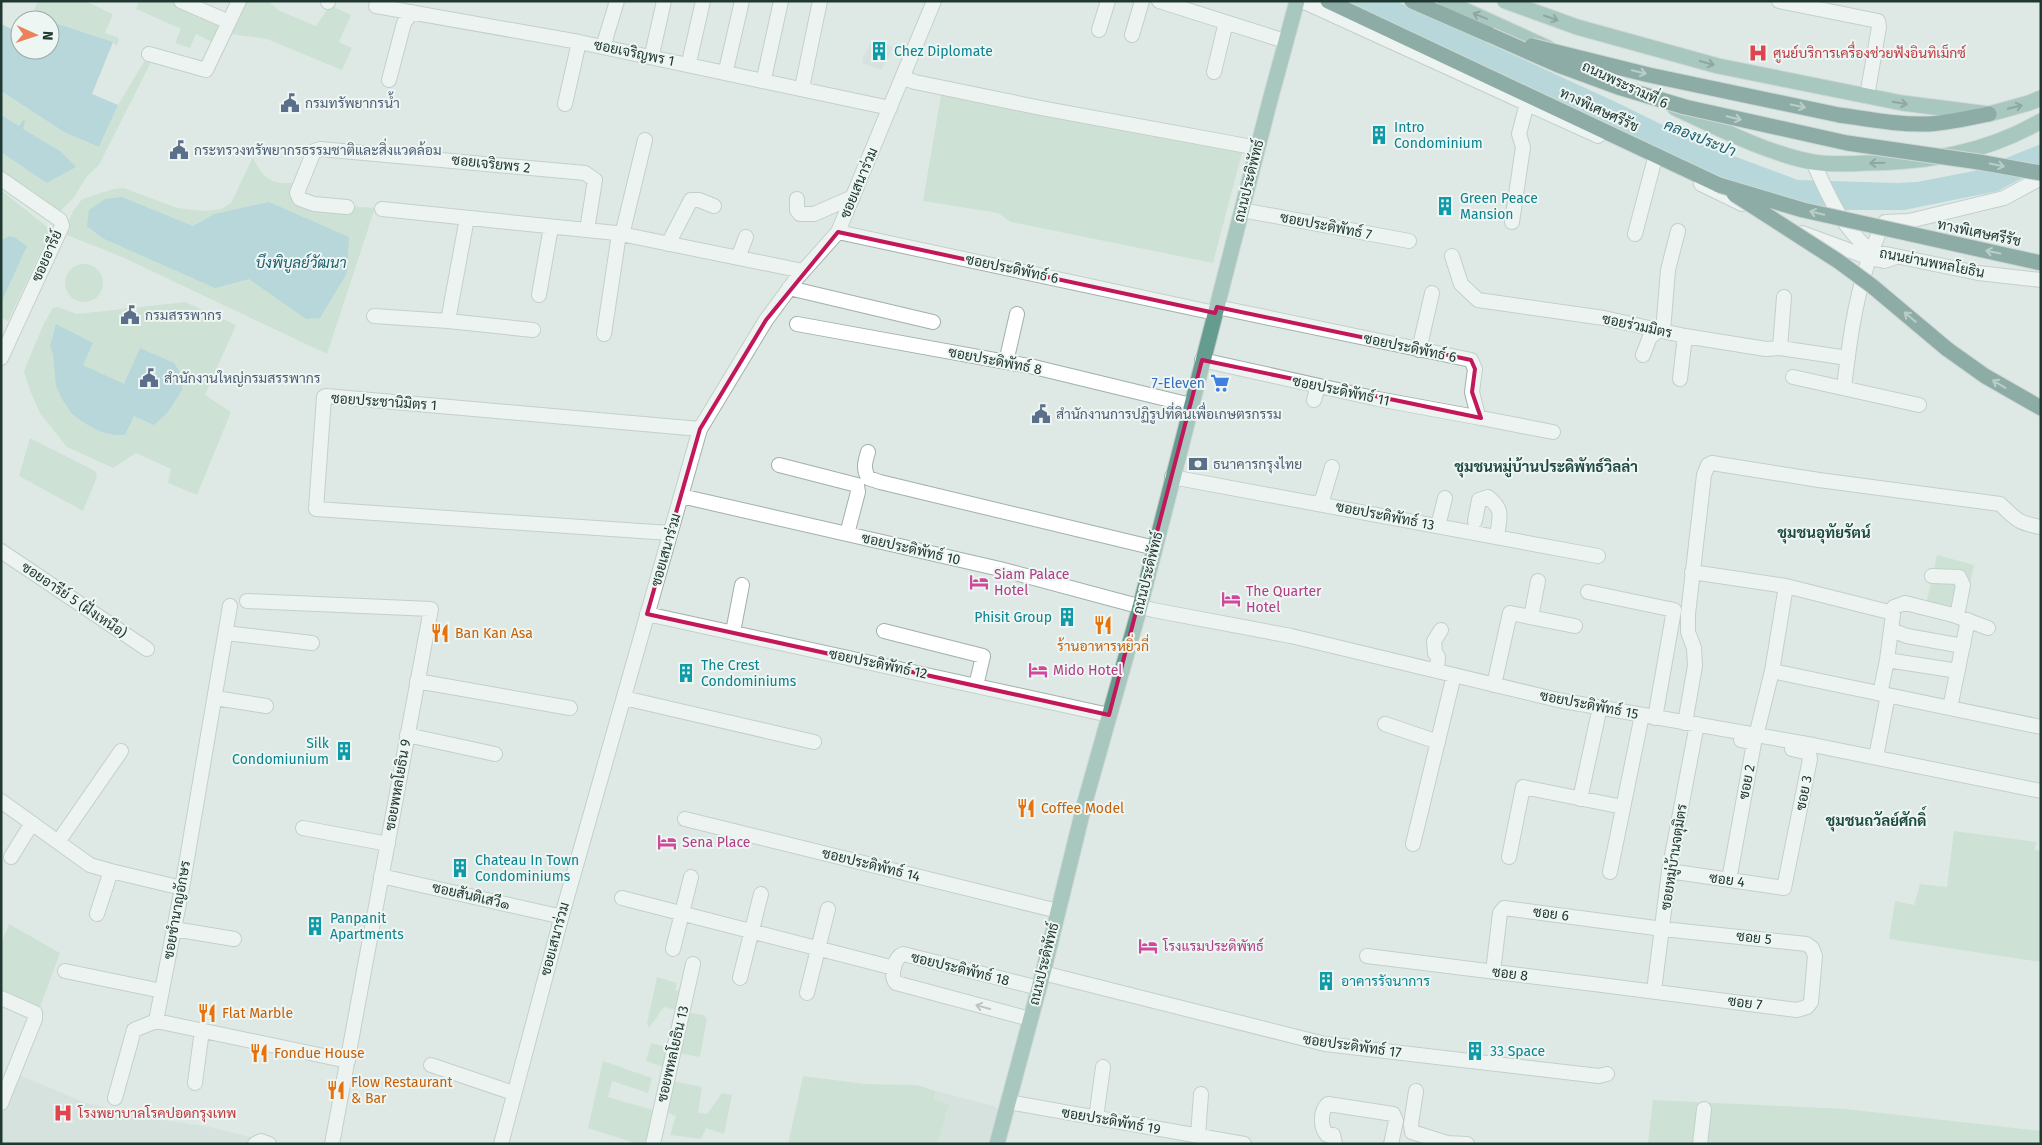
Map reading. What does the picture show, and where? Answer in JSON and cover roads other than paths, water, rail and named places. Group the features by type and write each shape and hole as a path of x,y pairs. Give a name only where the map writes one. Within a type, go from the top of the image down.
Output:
{"highway":[{"name":"ทางพิเศษศรีรัช","path":"1328,1 1719,185 1803,210 2041,263"},
{"name":"ทางพิเศษศรีรัช","path":"1412,1 1558,65 1618,87 1685,107 1847,143 2041,173"},
{"path":"1490,35 1649,75 1839,115 1886,122 1927,124 1989,114"},
{"path":"1719,185 1838,261 1872,286 1947,349 1985,376 2041,408"}],"main road":[{"name":"ถนนประดิพัทธ์","path":"996,1144 1043,973 1109,715 1140,606 1202,360 1297,1"},
{"name":"ถนนพระรามที่ 6","path":"1445,1 1725,131 1816,168 1947,156 1978,150 2041,122"},
{"path":"1505,1 1577,27 1718,66 1867,96 1951,110 1989,114 2029,104 2041,98"}],"street":[{"path":"181,1 229,22"},
{"path":"149,54 206,70 239,1"},
{"path":"603,47 617,1"},
{"path":"653,50 664,1"},
{"path":"690,58 703,1"},
{"path":"727,66 742,1"},
{"path":"765,74 781,1"},
{"path":"804,83 820,1"},
{"name":"ซอยเสนาร่วม","path":"500,1144 562,915 700,429 766,320 789,288 838,232 934,1"},
{"path":"1099,30 1108,1"},
{"path":"1132,35 1142,1"},
{"path":"1159,1 1285,42"},
{"path":"1302,1 1654,162 1783,225 1827,243 1870,255"},
{"path":"1779,1 1878,21 1879,27 1867,96"},
{"name":"ซอยเจริญพร 1","path":"376,6 579,42 890,108"},
{"path":"389,80 404,23 412,12"},
{"path":"1214,72 1226,22"},
{"path":"565,104 579,42"},
{"path":"902,78 1041,108 1258,148"},
{"path":"1512,222 1523,147 1519,134 1527,103"},
{"path":"604,334 621,235 645,140"},
{"name":"ซอยเจริยพร 2","path":"346,207 314,204 300,199 297,193 314,152 320,149 329,149 585,173 595,180 587,230"},
{"path":"1635,234 1654,162"},
{"name":"ถนนย่านพหลโยธิน","path":"1816,168 1847,229 1870,255 1896,257 1978,273 2041,280"},
{"path":"1844,387 1854,310 1875,237 1885,222 1910,221 2004,198 2041,178"},
{"name":"ซอยอารีย์","path":"1,179 60,220 62,226 1,358"},
{"path":"797,199 797,210 800,214 809,215 853,197"},
{"path":"668,244 691,200 699,200 714,206"},
{"path":"388,210 587,230 803,271"},
{"name":"ซอยประดิพัทธ์ 7","path":"1242,210 1409,241"},
{"path":"448,321 467,218"},
{"path":"539,295 551,227"},
{"path":"1643,355 1650,337 1661,331 1668,270 1678,231"},
{"name":"ซอยประดิพัทธ์ 6","path":"838,232 1216,310 1471,360 1475,369 1472,392 1478,416 1481,418"},
{"path":"738,258 746,237"},
{"name":"ซอยร่วมมิตร","path":"1452,256 1461,284 1478,300 1604,318 1685,336 1766,349 1780,348 1848,358"},
{"path":"789,288 932,322"},
{"path":"1419,350 1432,293"},
{"path":"1780,348 1784,297"},
{"path":"1006,362 1017,314"},
{"path":"374,316 448,321 533,330"},
{"name":"ซอยประดิพัทธ์ 8","path":"797,324 1006,362 1191,405"},
{"path":"1680,379 1685,336"},
{"name":"ซอยประดิพัทธ์ 11","path":"1202,360 1411,406 1481,418"},
{"path":"1793,377 1920,405"},
{"path":"1314,400 1318,386"},
{"name":"ซอยประชานิมิตร 1","path":"670,533 316,509 324,397 700,429"},
{"path":"1481,418 1553,432"},
{"path":"868,452 864,466 868,478 1155,548"},
{"name":"ซอยหมู่บ้านจตุมิตร","path":"1654,991 1670,871 1693,726 1695,666 1694,648 1688,632 1692,572 1704,475 1708,465 1712,462 1819,480 2000,504 2017,521 2025,525 2041,527"},
{"path":"779,465 857,485 858,492 847,534"},
{"path":"1319,503 1323,497 1332,467"},
{"name":"ซอยประดิพัทธ์ 13","path":"1172,477 1598,556"},
{"name":"ซอยประดิพัทธ์ 10","path":"681,496 1000,569 1140,606"},
{"path":"1475,521 1479,500 1488,497 1498,504 1500,510 1497,537"},
{"path":"1438,526 1445,498"},
{"name":"ซอยอารีย์ 5 (ฝั่งเหนือ)","path":"1,551 147,649"},
{"path":"1692,572 1786,586 1893,612"},
{"path":"1932,576 1960,577 1963,585 1963,646 1950,708"},
{"path":"1531,617 1538,582"},
{"path":"733,632 742,585"},
{"name":"ซอย 2","path":"1729,880 1755,739 1772,671 1786,586"},
{"path":"1588,592 1674,610 1623,807 1610,872"},
{"name":"ซอยพหลโยธิน 9","path":"247,601 431,608 332,1144"},
{"path":"1876,757 1894,607 1905,603 1962,618 1988,628"},
{"name":"ซอยชำนาญอักษร","path":"156,1021 182,888 230,606"},
{"name":"ซอยประดิพัทธ์ 15","path":"1140,606 1291,636 1558,700 1648,716 1755,739 1876,757 2041,790"},
{"path":"1494,685 1510,613 1575,626"},
{"name":"ซอยประดิพัทธ์ 12","path":"647,614 1109,715"},
{"path":"1437,672 1438,658 1435,653 1434,641 1441,630"},
{"path":"1891,630 1907,636 1963,646"},
{"path":"884,631 983,656 976,686"},
{"path":"226,633 312,643"},
{"path":"1887,660 1958,672"},
{"path":"1772,671 2041,727"},
{"path":"1413,844 1454,675"},
{"path":"417,681 570,708"},
{"path":"215,698 266,706"},
{"path":"624,698 814,742"},
{"path":"1580,799 1600,708"},
{"path":"1385,724 1438,742"},
{"path":"407,735 496,754"},
{"name":"ซอย 3","path":"1755,739 1809,753 1810,759 1784,888"},
{"path":"58,842 122,751"},
{"path":"1509,857 1523,787 1623,807"},
{"path":"1,802 90,865 111,872 182,888"},
{"name":"ซอยประดิพัทธ์ 14","path":"685,819 1058,911"},
{"path":"11,856 32,823"},
{"path":"303,828 388,844"},
{"name":"ซอย 4","path":"1670,871 1784,888"},
{"path":"97,914 111,872"},
{"name":"ซอยสันติเสวี๑","path":"380,876 554,915 562,915"},
{"path":"673,949 691,877"},
{"path":"740,978 761,894"},
{"path":"622,898 894,968"},
{"name":"ซอย 6","path":"1493,972 1500,914 1504,908 1663,929"},
{"path":"807,993 828,909"},
{"path":"174,929 234,939"},
{"name":"ซอย 5","path":"1663,929 1806,944 1812,948 1815,956 1813,979"},
{"name":"ซอยประดิพัทธ์ 18","path":"1030,1019 896,983 893,976 896,960 903,954 1039,988"},
{"name":"ซอย 8","path":"1366,956 1654,991"},
{"name":"ซอยพหลโยธิน 13","path":"653,1144 693,964"},
{"path":"65,971 162,991"},
{"name":"ซอยประดิพัทธ์ 17","path":"1043,973 1325,1044 1599,1076 1607,1074"},
{"name":"ซอย 7","path":"1654,991 1797,1010 1807,1007 1811,1002 1813,979"},
{"path":"1,998 35,1013 35,1019 1,1103"},
{"path":"115,1098 134,1030 156,1021 348,1061"},
{"path":"195,1083 202,1030"},
{"path":"431,1065 514,1093"},
{"path":"1096,1118 1103,1066"},
{"path":"1416,1091 1411,1124 1412,1132 1447,1143 1467,1144"},
{"path":"1198,1136 1201,1094"},
{"name":"ซอยประดิพัทธ์ 19","path":"1008,1102 1244,1144"},
{"path":"1338,1143 1333,1135 1327,1135 1323,1128 1322,1114 1328,1104 1393,1114 1396,1121 1391,1144"},
{"path":"1700,1144 1704,1109"},
{"path":"255,1144 261,1142 269,1144"}],"water":[{"path":"1340,1 1396,1 1620,104 1701,144 1798,180 1917,182 1974,171 2041,144 2041,168 1998,191 1904,210 1836,210 1795,204 1691,166 1591,116"},
{"path":"1,24 10,28 10,60 60,60 60,24 113,42 92,94 118,105 99,147 64,132 1,91"},
{"path":"1,115 19,126 23,120 25,121 23,129 60,151 76,167 47,183 1,152"},
{"name":"บึงพิบูลย์วัฒนา","path":"122,197 193,226 214,214 269,202 349,237 347,273 320,318 306,319 249,279 215,288 102,238 87,226 89,210 105,199"},
{"path":"9,236 14,237 27,246 1,303 1,241"},
{"path":"56,324 93,343 83,365 124,384 140,348 174,363 183,377 182,390 168,412 154,425 134,416 125,435 114,435 99,431 72,414 56,386 53,354 50,346"}],"place":[{"name":"Chez Diplomate","path":"879,51"},
{"name":"ศูนย์บริการเครื่องช่วยฟังอินทิเม็กซ์","path":"1758,53"},
{"name":"กรมทรัพยากรน้ำ","path":"290,103"},
{"name":"Intro Condominium","path":"1379,135"},
{"name":"กระทรวงทรัพยากรธรรมชาติและสิ่งแวดล้อม","path":"179,150"},
{"name":"Green Peace Mansion","path":"1445,206"},
{"name":"กรมสรรพากร","path":"130,315"},
{"name":"สำนักงานใหญ่กรมสรรพากร","path":"149,378"},
{"name":"7-Eleven","path":"1220,383"},
{"name":"สำนักงานการปฏิรูปที่ดินเพื่อเกษตรกรรม","path":"1041,414"},
{"name":"ธนาคารกรุงไทย","path":"1198,464"},
{"name":"Siam Palace Hotel","path":"979,582"},
{"name":"The Quarter Hotel","path":"1231,599"},
{"name":"Phisit Group","path":"1067,617"},
{"name":"ร้านอาหารหยิ่วกี่","path":"1103,625"},
{"name":"Ban Kan Asa","path":"440,633"},
{"name":"Mido Hotel","path":"1038,670"},
{"name":"The Crest Condominiums","path":"686,673"},
{"name":"Silk Condomiunium","path":"344,751"},
{"name":"Coffee Model","path":"1026,808"},
{"name":"Sena Place","path":"667,842"},
{"name":"Chateau In Town Condominiums","path":"460,868"},
{"name":"Panpanit Apartments","path":"315,926"},
{"name":"โรงแรมประดิพัทธ์","path":"1148,946"},
{"name":"อาคารรัจนาการ","path":"1326,981"},
{"name":"Flat Marble","path":"207,1013"},
{"name":"33 Space","path":"1475,1051"},
{"name":"Fondue House","path":"259,1053"},
{"name":"Flow Restaurant & Bar","path":"336,1090"},
{"name":"โรงพยาบาลโรคปอดกรุงเทพ","path":"63,1113"}],"district":[{"name":"ชุมชนหมู่บ้านประดิพัทธ์วิลล่า","path":"1546,467"},
{"name":"ชุมชนอุทัยรัตน์","path":"1824,533"},
{"name":"ชุมชนถวัลย์ศักดิ์","path":"1876,821"}],"water label":[{"name":"คลองประปา","path":"1700,138"}]}
